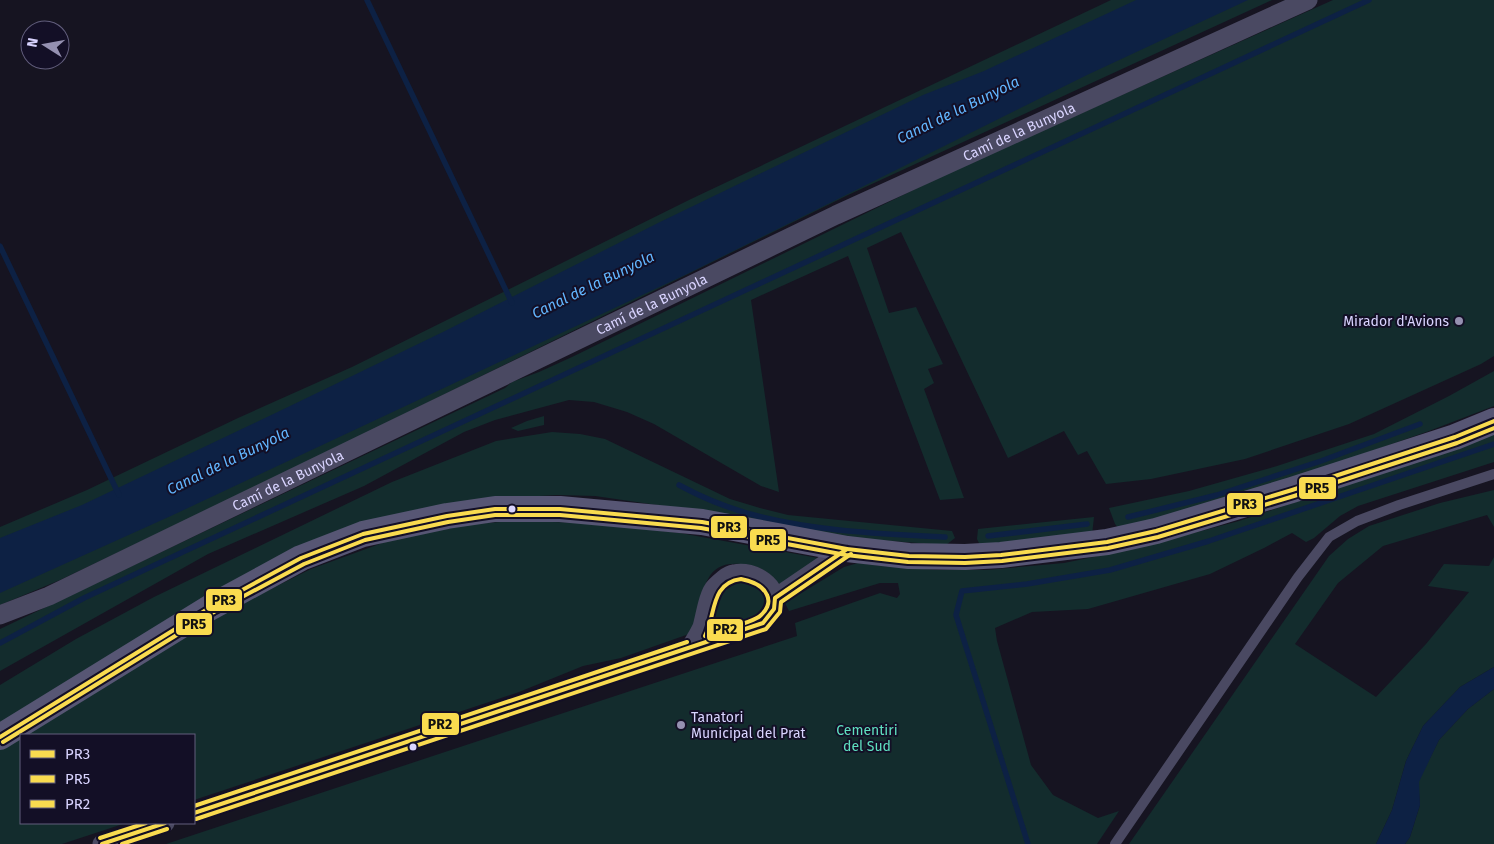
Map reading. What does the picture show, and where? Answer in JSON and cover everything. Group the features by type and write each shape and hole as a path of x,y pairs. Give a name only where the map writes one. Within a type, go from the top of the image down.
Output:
{"street":[{"name":"Camí de la Bunyola","path":"0,615 48,596 836,215 1308,0"},
{"path":"0,737 211,607 301,558 363,534 447,516 495,509 550,508 702,522 847,549 909,556 965,557 1001,555 1107,542 1156,531 1292,490 1455,437 1494,421"},
{"path":"775,598 847,549"},
{"path":"195,813 763,624 774,609 775,598 771,588 760,579 748,574 734,574 724,579 713,588 701,629 691,647"},
{"path":"102,844 162,824"}],"lane":[{"path":"1115,844 1298,577 1329,537 1365,518 1399,505 1494,474"}],"green space":[{"path":"1111,0 1166,0 0,551 0,527 87,490 238,418 352,367 691,199"},
{"path":"1226,0 1272,0 848,195 281,475 60,580 0,605 0,585"},
{"path":"1333,0 1494,0 1494,356 1481,364 1349,424 1245,459 1151,479 1106,484 1087,451 1078,455 1064,431 1008,458 901,232 867,248 889,313 916,307 943,364 928,369 934,383 924,389 964,498 940,500 848,256 751,300 779,492 761,486 654,424 627,412 594,402 569,400 495,420 464,432 364,486 208,554 0,671 0,629 505,388 512,382 572,357 944,175"},
{"path":"1494,371 1494,406 1306,474 1120,530 1115,524 1109,508 1189,491 1277,466 1374,434"},
{"path":"544,416 544,425 518,431 511,428 527,421"},
{"path":"552,432 580,434 605,439 730,499 760,508 788,515 952,531 955,538 946,545 835,537 671,507 595,496 557,495 501,498 356,525 0,723 0,685 76,639 154,597 392,482 496,441"},
{"name":"Cementiri del Sud","path":"1494,433 1494,462 1358,506 1340,516 1314,538 1306,542 1292,533 1210,574 1088,609 1032,612 995,628 1031,765 1053,795 1098,818 1119,811 1097,844 166,844 797,636 795,623 880,593 897,598 900,594 898,583 880,583 789,611 785,603 844,567 858,563 938,570 986,570 1064,563 1137,548 1239,521 1398,468"},
{"path":"1494,490 1494,527 1487,515 1383,546 1338,583 1295,644 1376,697 1426,644 1469,592 1428,586 1444,564 1489,566 1494,557 1494,667 1460,687 1423,726 1406,761 1392,810 1376,844 1129,844 1329,556 1348,539 1369,526 1440,503"},
{"path":"1094,517 1092,535 980,545 977,539 978,529"},
{"path":"514,521 592,523 680,533 818,558 780,585 767,572 758,567 740,564 726,565 716,569 709,577 689,634 621,658 583,666 519,692 195,800 195,734 26,734 231,609 311,569 407,534 474,524"},
{"path":"740,581 757,587 763,593 764,602 761,609 749,619 740,623 707,633 720,596 731,585"},
{"path":"1494,689 1494,844 1405,844 1410,837 1420,805 1418,782 1439,740 1468,709"},
{"path":"20,738 20,824 123,824 62,844 0,844 0,750"}],"water":[{"name":"Canal de la Bunyola","path":"1136,0 1248,0 1087,75 687,274 173,515 0,593 0,538 82,505 288,407 445,331 658,223 923,95 984,71"},
{"path":"1494,667 1494,689 1468,709 1439,740 1419,782 1420,805 1410,837 1405,844 1376,844 1392,810 1406,761 1423,726 1460,687"}],"waterway":[{"path":"367,0 512,303"},
{"path":"0,643 84,598 1369,0"},
{"path":"0,246 119,495"},
{"path":"1128,517 1217,495 1321,461 1420,424"},
{"path":"1028,844 956,615 962,591 1027,584 1110,570 1209,541 1494,444"},
{"path":"679,485 722,505 773,520 846,531 945,537"},
{"path":"988,536 1087,524"}],"transit line":[{"name":"PR3","path":"0,737 211,607 301,558 363,534 447,516 495,509 560,509 702,522 847,549 909,556 965,557 1001,555 1107,542 1156,531 1292,490 1455,437 1494,421"},
{"name":"PR5","path":"3,742 214,612 304,564 365,540 448,522 495,515 560,515 701,528 846,555 908,562 965,563 1002,561 1108,548 1158,537 1294,496 1457,443 1494,428"},
{"name":"PR3","path":"195,813 763,623 774,609 775,598 847,549"},
{"name":"PR5","path":"196,819 766,629 780,612 781,602 851,554"},
{"name":"PR2","path":"741,579 756,584 763,589 768,598 766,609 760,616 750,621 705,636 719,593 731,582 741,579"},
{"name":"PR2","path":"195,806 687,642"},
{"name":"PR2","path":"100,838 143,824"},
{"name":"PR3","path":"102,844 162,824"},
{"name":"PR5","path":"122,844 167,829"}],"place":[{"name":"Mirador d'Avions","path":"1459,321"},
{"name":"Tanatori Municipal del Prat","path":"681,725"}]}
